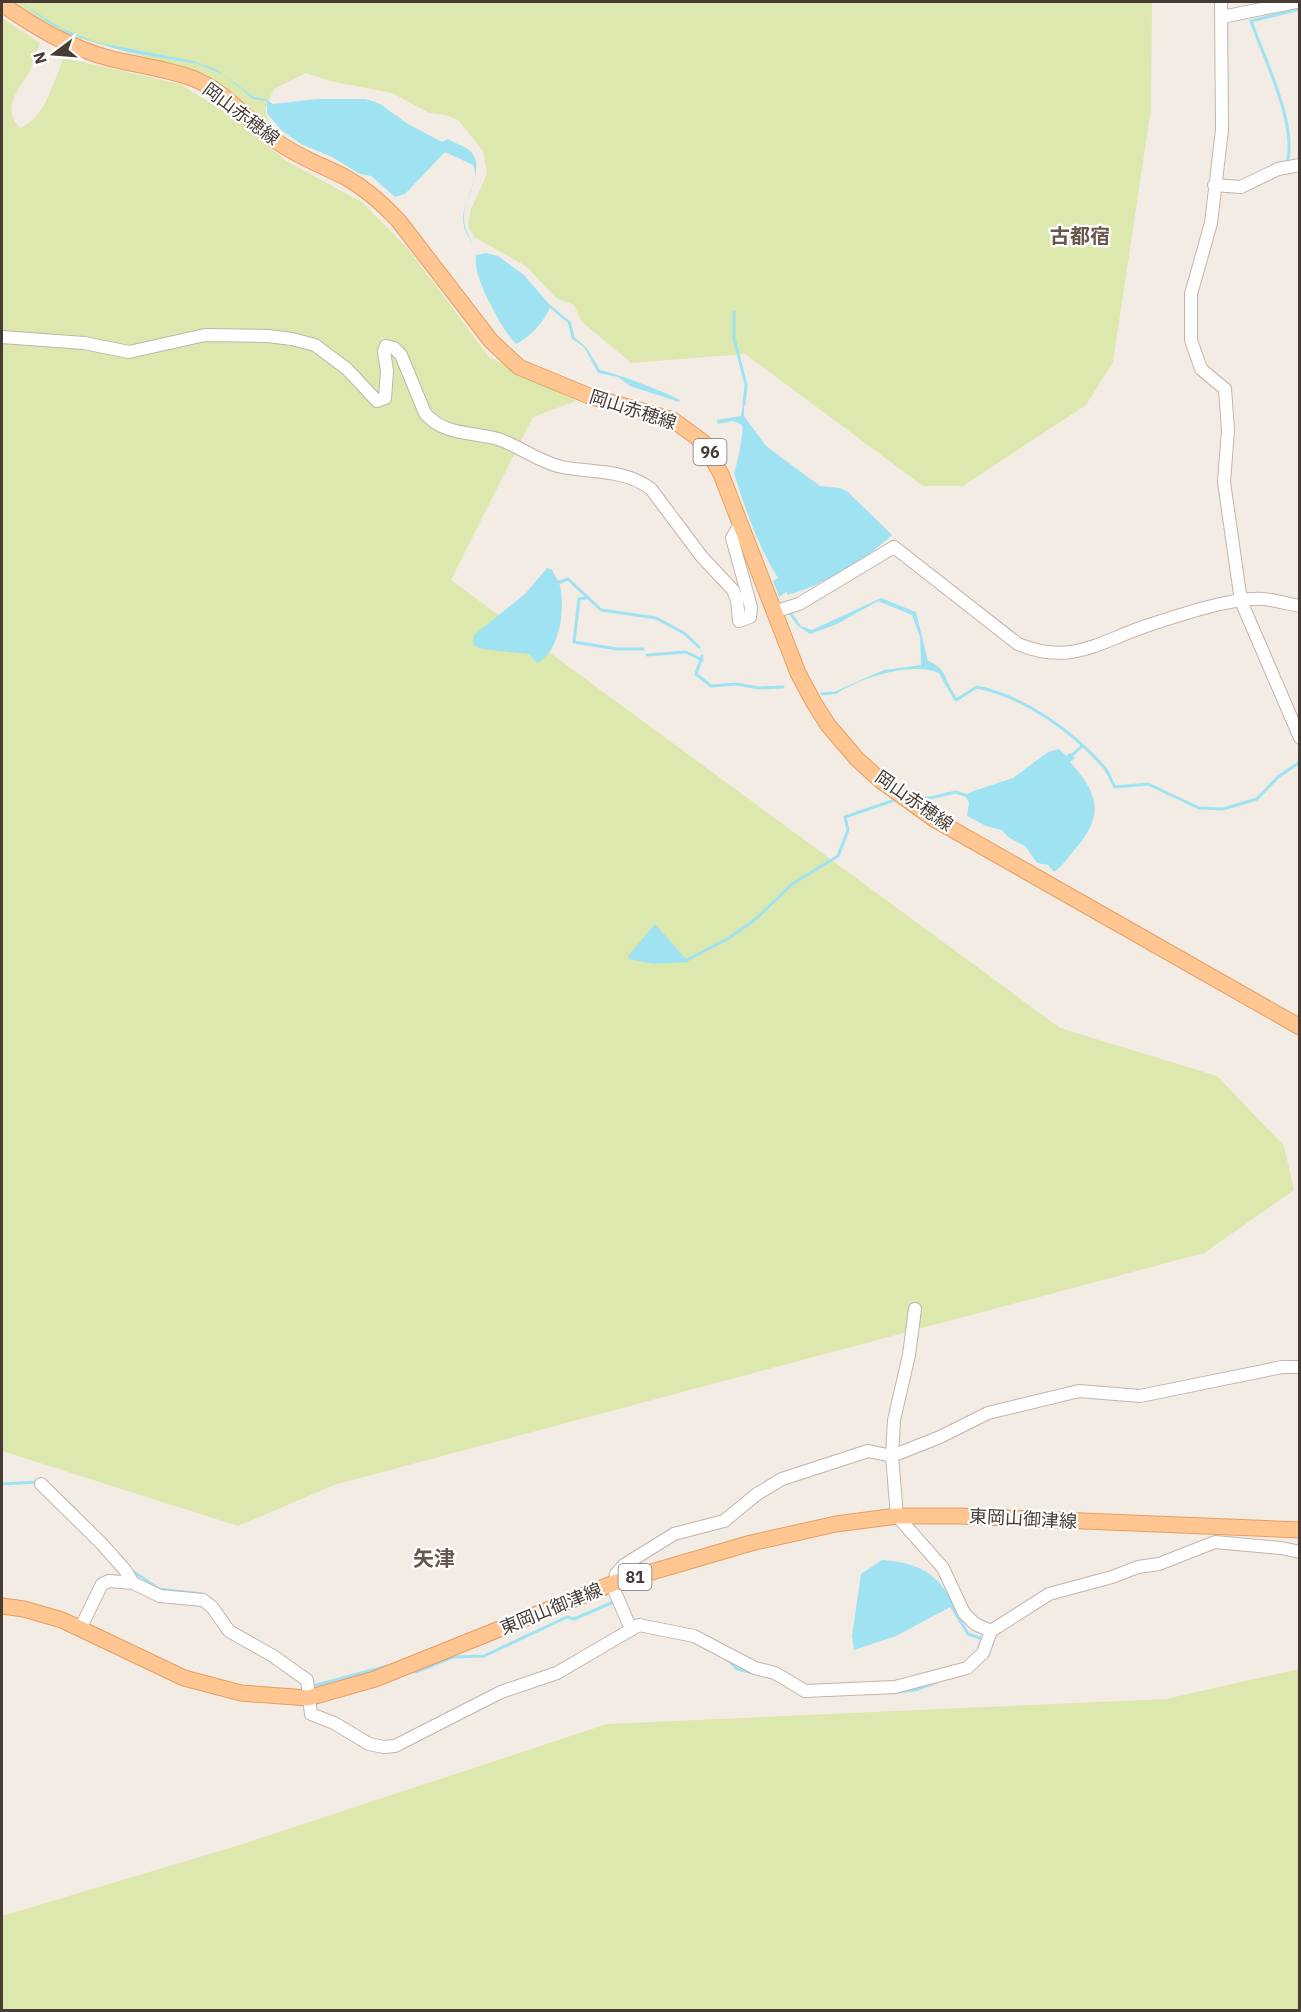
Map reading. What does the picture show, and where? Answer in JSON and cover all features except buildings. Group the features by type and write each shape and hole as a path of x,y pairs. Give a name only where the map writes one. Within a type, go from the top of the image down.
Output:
{"main road":[{"name":"岡山赤穂線","path":"2,4 34,27 74,46 194,79 232,102 259,129 296,155 364,189 398,220 491,341 519,366 589,396 673,420 703,442 722,474 739,526 798,673 828,725 880,780 934,819 1299,1027"},
{"name":"東岡山御津線","path":"2,1606 24,1609 81,1628 184,1678 241,1693 308,1698 375,1679 615,1583 751,1543 836,1524 897,1516 1299,1530"}],"street":[{"path":"1221,2 1222,130 1211,222 1191,294 1191,340 1202,369 1225,389 1228,401 1224,482 1241,601 1299,738"},
{"path":"1222,17 1296,2"},
{"path":"1214,185 1241,187 1278,169 1299,165"},
{"path":"2,337 84,343 129,352 205,335 268,336 292,339 315,345 347,369 377,401 385,398 386,391 387,371 384,351 386,346 394,348 430,420 446,428 499,440 544,463 627,476 651,489 702,557 733,590 737,600 739,621 744,621 750,617 751,607 732,538 739,526"},
{"path":"773,612 799,604 894,547 1018,644 1028,648 1082,651 1144,627 1241,601 1263,599 1299,606"},
{"path":"915,1309 909,1355 894,1420 892,1456 897,1516 943,1568 963,1613 975,1624 991,1631"},
{"path":"635,1627 618,1601 616,1574 624,1565 674,1534 724,1521 757,1494 783,1479 868,1451 892,1456 940,1437 988,1413 1079,1391 1140,1396 1282,1367 1299,1367"},
{"path":"40,1484 102,1544 125,1570 133,1583"},
{"path":"81,1628 102,1584 109,1581 133,1583 160,1596 202,1600 212,1607 229,1631 273,1656 307,1680 311,1714 334,1723 369,1744 389,1748 470,1710 501,1692 557,1673 635,1627 694,1636 755,1668 775,1673 797,1688 812,1691 907,1686 967,1668 983,1653 991,1631 1049,1594 1112,1577 1138,1567 1159,1564 1215,1542 1281,1548 1299,1552"}],"green space":[{"path":"15,2 1152,2 1151,109 1113,362 1086,405 963,486 923,486 745,354 631,363 582,322 574,305 556,298 526,266 474,237 468,226 471,209 487,174 483,151 458,120 446,115 429,113 392,93 330,81 306,73 274,89 265,109 270,127 206,74 52,31"},
{"path":"2,18 40,43 30,71 17,91 12,105 14,120 20,128 29,123 42,108 64,58 180,84 233,117 286,161 362,202 408,249 489,357 576,401 533,417 451,580 1060,1028 1217,1076 1284,1146 1294,1190 1204,1253 334,1485 238,1526 2,1451"},
{"path":"1299,1669 1299,2010 2,2010 2,1916 243,1844 607,1724 1166,1699"}],"water":[{"path":"20,2 61,28 96,42 193,61 216,69 254,97 266,99 273,104 317,99 366,99 380,104 408,124 442,142 448,139 469,150 476,164 474,180 473,165 445,152 405,194 395,197 371,176 360,174 332,157 301,144 281,130 267,113 267,101 253,99 224,75 198,64 127,52 71,35 46,21"},
{"path":"465,209 464,221 474,247 465,231 463,218"},
{"path":"475,251 476,255 486,253 498,256 524,275 549,304 571,322 575,338 586,347 600,370 651,387 680,400 679,402 630,386 618,377 598,373 584,347 572,339 568,323 550,308 536,328 516,344 487,298 476,268"},
{"path":"744,398 744,416 766,446 820,486 840,488 848,492 892,535 843,571 801,591 788,595 786,592 779,597 773,581 778,578 753,527 734,473 742,425 733,421 718,424 717,420 741,416"},
{"path":"547,568 552,570 559,582 562,603 560,627 552,649 545,657 537,663 529,654 482,649 473,645 474,635 525,594"},
{"path":"881,598 916,612 928,661 942,671 949,686 946,686 939,673 915,669 872,677 836,694 829,694 884,670 921,665 920,637 912,615 878,601 837,624 810,634 798,626 789,614 792,613 801,626 812,630"},
{"path":"1059,749 1066,756 1070,753 1075,758 1070,762 1092,794 1094,814 1085,836 1054,872 1048,865 1037,863 1026,847 1008,837 1002,830 986,826 967,816 969,803 966,797 968,793 1013,778 1048,752"},
{"path":"655,924 685,958 690,958 688,962 654,964 629,959 628,956"},
{"path":"882,1560 906,1563 925,1571 941,1585 954,1605 896,1636 854,1650 852,1636 861,1574"}],"waterway":[{"path":"1287,163 1288,130 1284,112 1251,21 1300,9"},
{"path":"734,312 734,338 746,385 744,404"},
{"path":"557,583 568,579 601,610 656,618 684,633 699,647"},
{"path":"586,598 579,599 574,642 617,649 643,649"},
{"path":"647,655 686,652 702,660"},
{"path":"702,656 696,674 711,686 736,684 759,688 783,687"},
{"path":"946,683 956,700 977,687 1030,707 1062,729 1091,754 1106,769 1115,787 1148,784 1199,808 1223,809 1257,799 1278,777 1300,762"},
{"path":"822,694 832,693"},
{"path":"1070,757 1082,746"},
{"path":"912,797 930,798 956,792 970,797"},
{"path":"687,960 729,938 757,918 792,884 838,856 848,830 845,817 895,800"},
{"path":"2,1484 38,1482"},
{"path":"53,1488 78,1512"},
{"path":"131,1570 159,1589 202,1594"},
{"path":"412,1670 416,1672 453,1657 484,1656 567,1617 574,1619 616,1601"},
{"path":"950,1604 968,1634 980,1638"},
{"path":"724,1656 737,1669 753,1673"},
{"path":"969,1672 982,1661"},
{"path":"312,1683 313,1686 391,1665"},
{"path":"898,1692 915,1690 937,1682"}],"district":[{"name":"古都宿","path":"1080,236"},
{"name":"矢津","path":"434,1559"}]}
